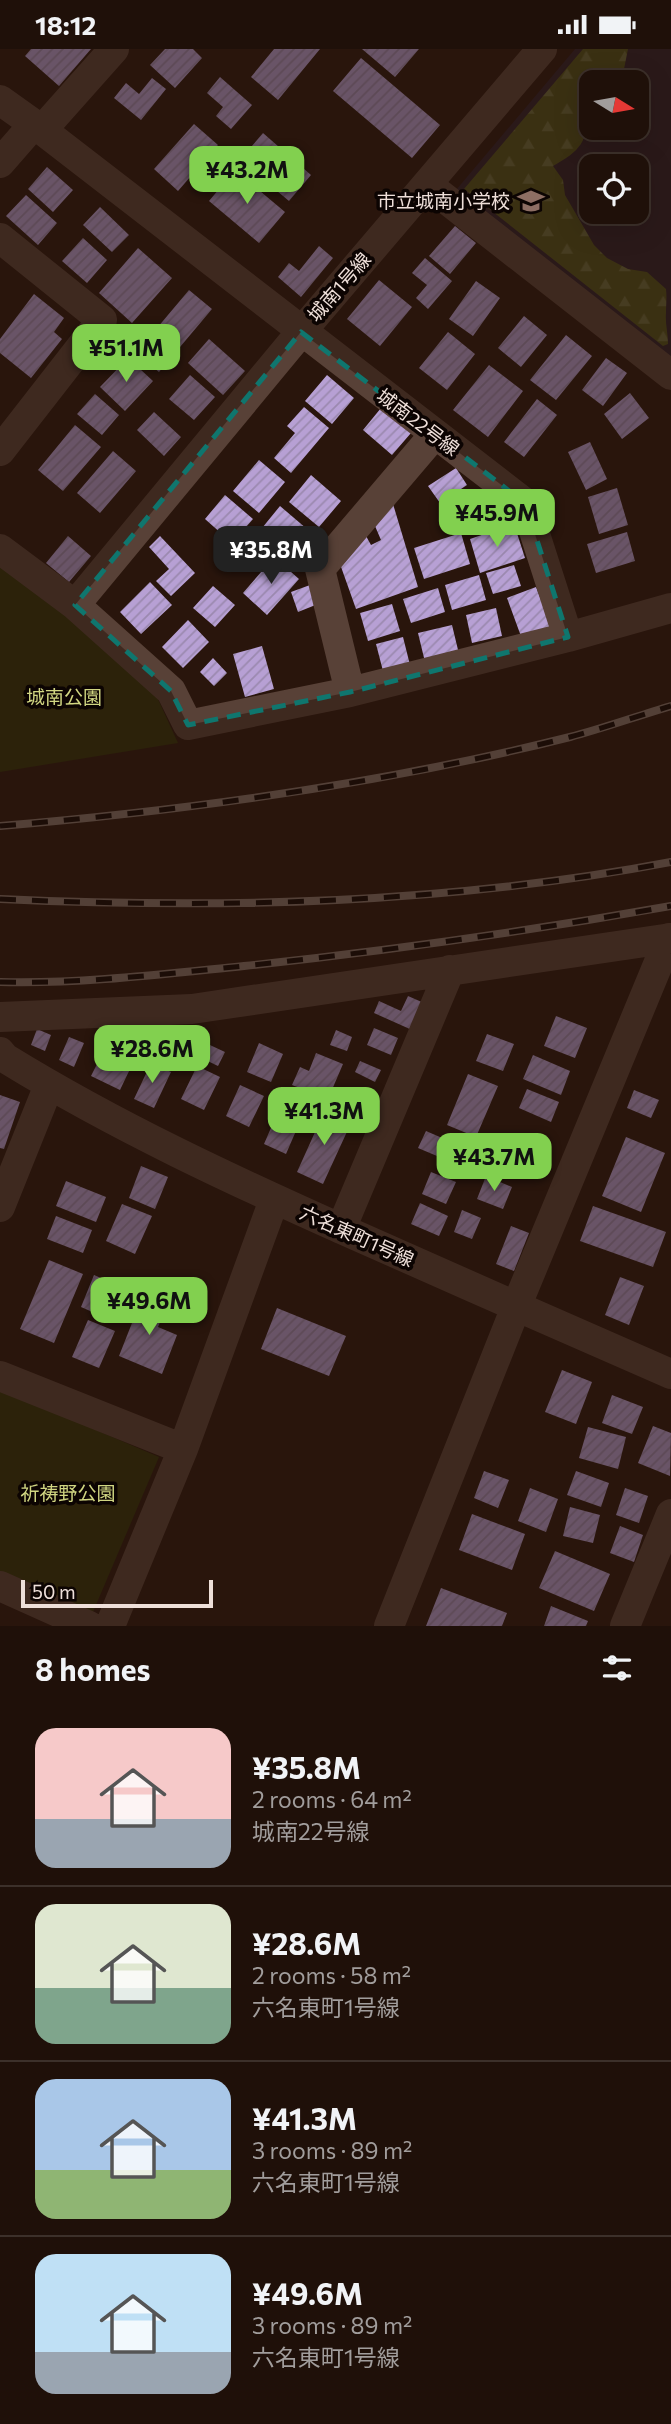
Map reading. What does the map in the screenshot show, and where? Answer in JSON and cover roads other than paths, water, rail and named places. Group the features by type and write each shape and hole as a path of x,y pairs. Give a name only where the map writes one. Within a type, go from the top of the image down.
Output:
{"street":[{"path":"0,163 114,49"},
{"name":"城南1号線","path":"0,100 301,332 428,185 535,52"},
{"path":"428,185 671,375"},
{"path":"0,238 102,320 0,451"},
{"path":"75,605 301,332"},
{"name":"城南22号線","path":"301,332 525,503 568,637"},
{"path":"350,692 320,569 434,435"},
{"path":"0,549 75,605 171,691 188,725 350,692 671,608"},
{"path":"0,1017 192,1009 670,938"},
{"path":"389,1626 516,1307 670,938"},
{"path":"341,1229 450,970"},
{"name":"六名東町1号線","path":"0,1052 5,1058 49,1085 150,1139 274,1200 671,1374"},
{"path":"0,1207 49,1085"},
{"path":"110,1626 183,1449 274,1200"},
{"path":"0,1376 183,1449"},
{"path":"625,1626 671,1514"},
{"path":"0,1586 89,1626"}],"railway":[{"path":"0,826 144,812 358,782 500,754 570,737 671,706"},
{"path":"0,899 168,903 337,900 505,887 671,862"},
{"path":"0,982 122,978 298,960 512,932 671,906"}],"place":[{"name":"市立城南小学校","path":"531,201"}],"park label":[{"name":"城南公園","path":"64,697"},
{"name":"祈祷野公園","path":"68,1493"}]}
